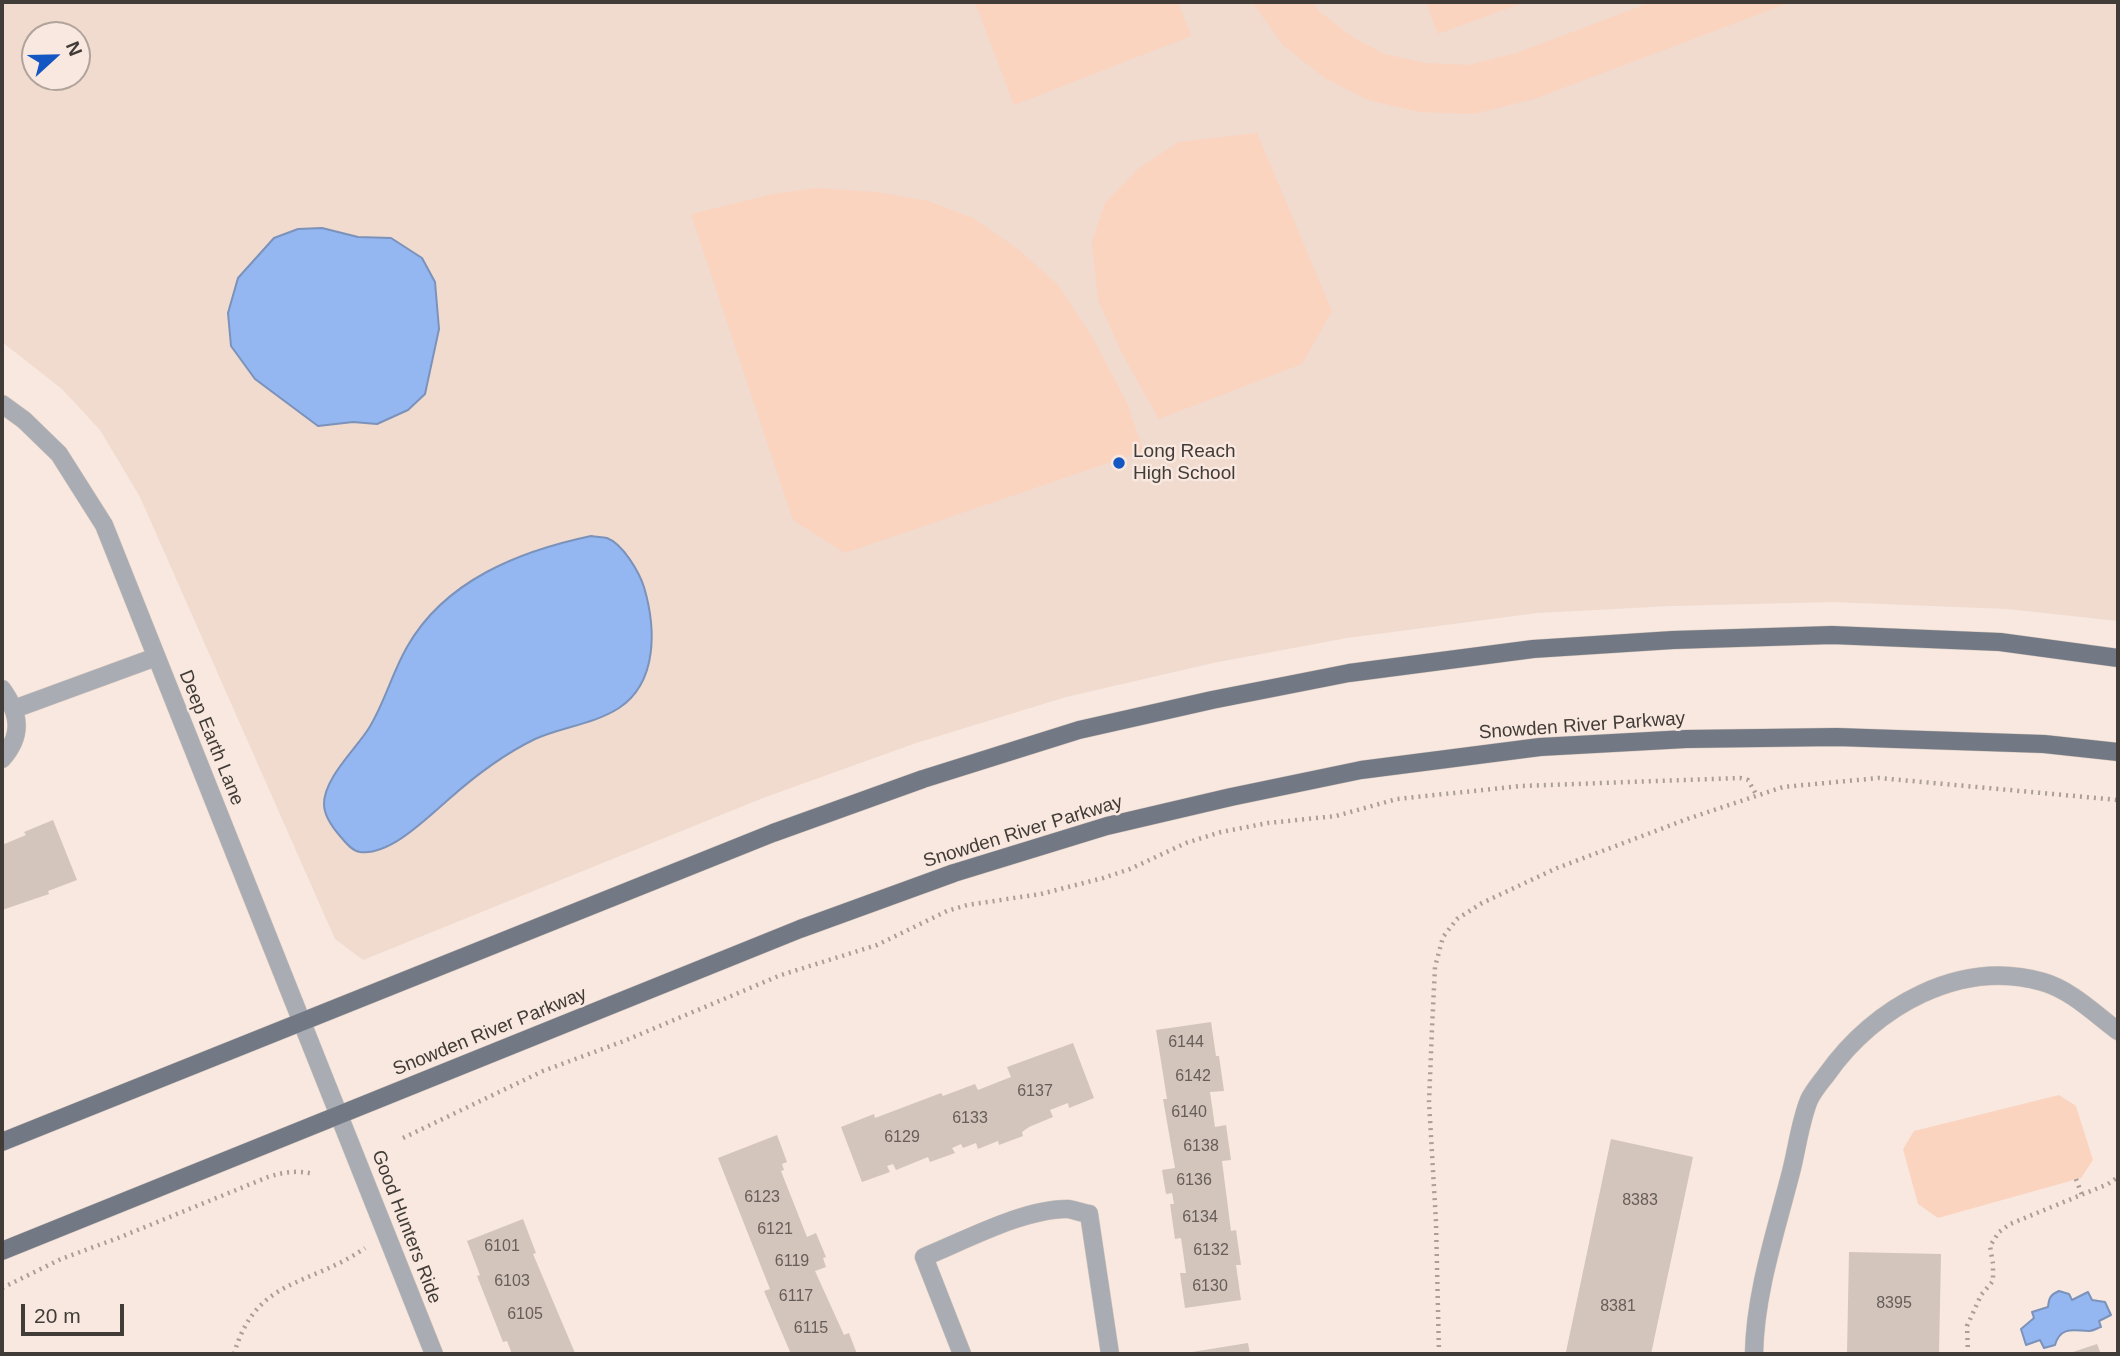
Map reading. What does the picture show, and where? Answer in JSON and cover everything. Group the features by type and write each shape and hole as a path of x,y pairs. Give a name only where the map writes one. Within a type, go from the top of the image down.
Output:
{"main road":[{"path":"2,1142 773,833 923,779 1079,730 1322,678 1533,649 1673,640 1832,635 2000,642 2118,657"},
{"name":"Snowden River Parkway","path":"2,1251 800,929 954,873 1107,826 1348,772 1540,747 1686,739 1863,737 2044,744 2118,752"}],"street":[{"name":"Deep Earth Lane","path":"2,404 24,420 59,454 104,524 340,1115"},
{"path":"14,709 156,657"},
{"path":"2,689 14,709 18,729 12,745 2,759"},
{"path":"1754,1354 1762,1286 1809,1100 1840,1055 1872,1026 1908,1000 1944,984 1983,976 2017,976 2046,983 2075,998 2118,1031"},
{"name":"Good Hunters Ride","path":"340,1115 434,1354"},
{"path":"961,1354 924,1257 1012,1221 1045,1211 1070,1209 1089,1214 1110,1354"}],"path":[{"path":"403,1138 543,1072 781,975 877,945 947,911 967,905 1041,894 1102,878 1130,869 1186,843 1222,832 1268,823 1336,816 1397,799 1521,786 1740,778 1748,780 1757,796"},
{"path":"1439,1354 1436,1222 1429,1102 1436,967 1443,937 1457,919 1482,903 1545,874 1690,818 1783,787 1879,778 1924,780 2118,800"},
{"path":"2,1288 61,1259 268,1177 284,1172 314,1174"},
{"path":"1968,1354 1967,1326 1981,1295 1993,1281 1990,1246 1999,1232 2010,1224 2108,1184 2118,1177"},
{"path":"2076,1179 2082,1195"},
{"path":"234,1354 240,1333 253,1312 267,1297 284,1286 331,1268 386,1234"}],"shaded area":[{"name":"Long Reach High School","path":"2,2 2118,2 2118,621 2007,609 1833,602 1671,606 1537,613 1347,638 1213,663 1066,697 916,743 763,798 363,960 335,939 140,497 100,430 62,389 2,342"},
{"path":"975,2 1178,2 1191,36 1014,105"},
{"path":"1252,2 1312,2 1319,11 1352,37 1384,54 1425,63 1469,65 1519,52 1652,2 1791,2 1534,99 1474,114 1419,112 1368,100 1325,78 1284,46"},
{"path":"1426,2 1525,2 1438,34"},
{"path":"1257,133 1332,311 1302,364 1159,419 1123,355 1098,300 1092,242 1105,203 1139,168 1179,142"},
{"path":"816,188 876,192 928,201 973,218 1019,250 1059,286 1095,342 1128,405 1143,451 845,553 793,520 691,214 773,194"},
{"path":"2059,1095 2076,1106 2093,1160 2081,1178 1938,1218 1918,1204 1903,1149 1914,1131"}],"water":[{"path":"322,228 358,237 391,238 422,258 435,282 439,329 425,394 408,410 377,424 353,422 318,426 255,379 231,346 228,313 238,278 274,238 298,229"},
{"path":"591,536 607,538 619,546 634,566 644,587 651,620 651,653 641,684 632,697 609,713 545,735 511,752 479,774 396,842 372,852 360,852 351,848 327,817 324,808 325,794 335,774 369,728 407,647 423,624 463,586 487,572 538,550"},
{"path":"2059,1291 2069,1294 2072,1300 2088,1292 2092,1300 2105,1302 2111,1315 2099,1321 2101,1327 2094,1330 2074,1330 2061,1334 2055,1345 2044,1348 2040,1340 2026,1345 2021,1329 2034,1318 2032,1312 2048,1307 2050,1297"}],"building":[{"path":"53,820 77,880 48,891 49,894 2,910 2,845"},
{"path":"1211,1022 1224,1091 1210,1092 1215,1127 1226,1125 1231,1160 1222,1161 1231,1231 1236,1230 1241,1265 1236,1265 1241,1300 1185,1308 1180,1273 1186,1273 1181,1238 1175,1239 1170,1204 1174,1204 1172,1193 1166,1194 1162,1170 1175,1168 1163,1099 1167,1099 1156,1030"},
{"path":"1073,1043 1094,1098 1069,1108 1068,1103 1050,1110 1053,1117 1029,1127 1022,1132 1023,1136 999,1145 998,1141 978,1149 976,1143 963,1148 961,1144 952,1148 955,1153 930,1162 928,1157 896,1170 893,1164 887,1166 890,1172 862,1182 841,1127 874,1114 875,1118 941,1093 943,1096 975,1084 978,1090 1011,1077 1007,1067"},
{"path":"777,1135 787,1162 782,1164 784,1170 781,1171 807,1237 816,1233 826,1257 823,1258 826,1267 815,1271 844,1335 849,1333 857,1354 791,1354 764,1291 770,1289 718,1158"},
{"path":"1611,1139 1693,1157 1651,1354 1566,1352"},
{"path":"523,1219 536,1253 533,1254 575,1353 512,1354 507,1341 503,1342 477,1276 480,1275 467,1241"},
{"path":"1849,1252 1941,1254 1939,1354 1847,1354"},
{"path":"1248,1343 1250,1354 1192,1354 1192,1352"},
{"path":"2097,1344 2101,1354 2067,1354"}],"place":[{"name":"Long Reach High School","path":"1119,463"}]}
